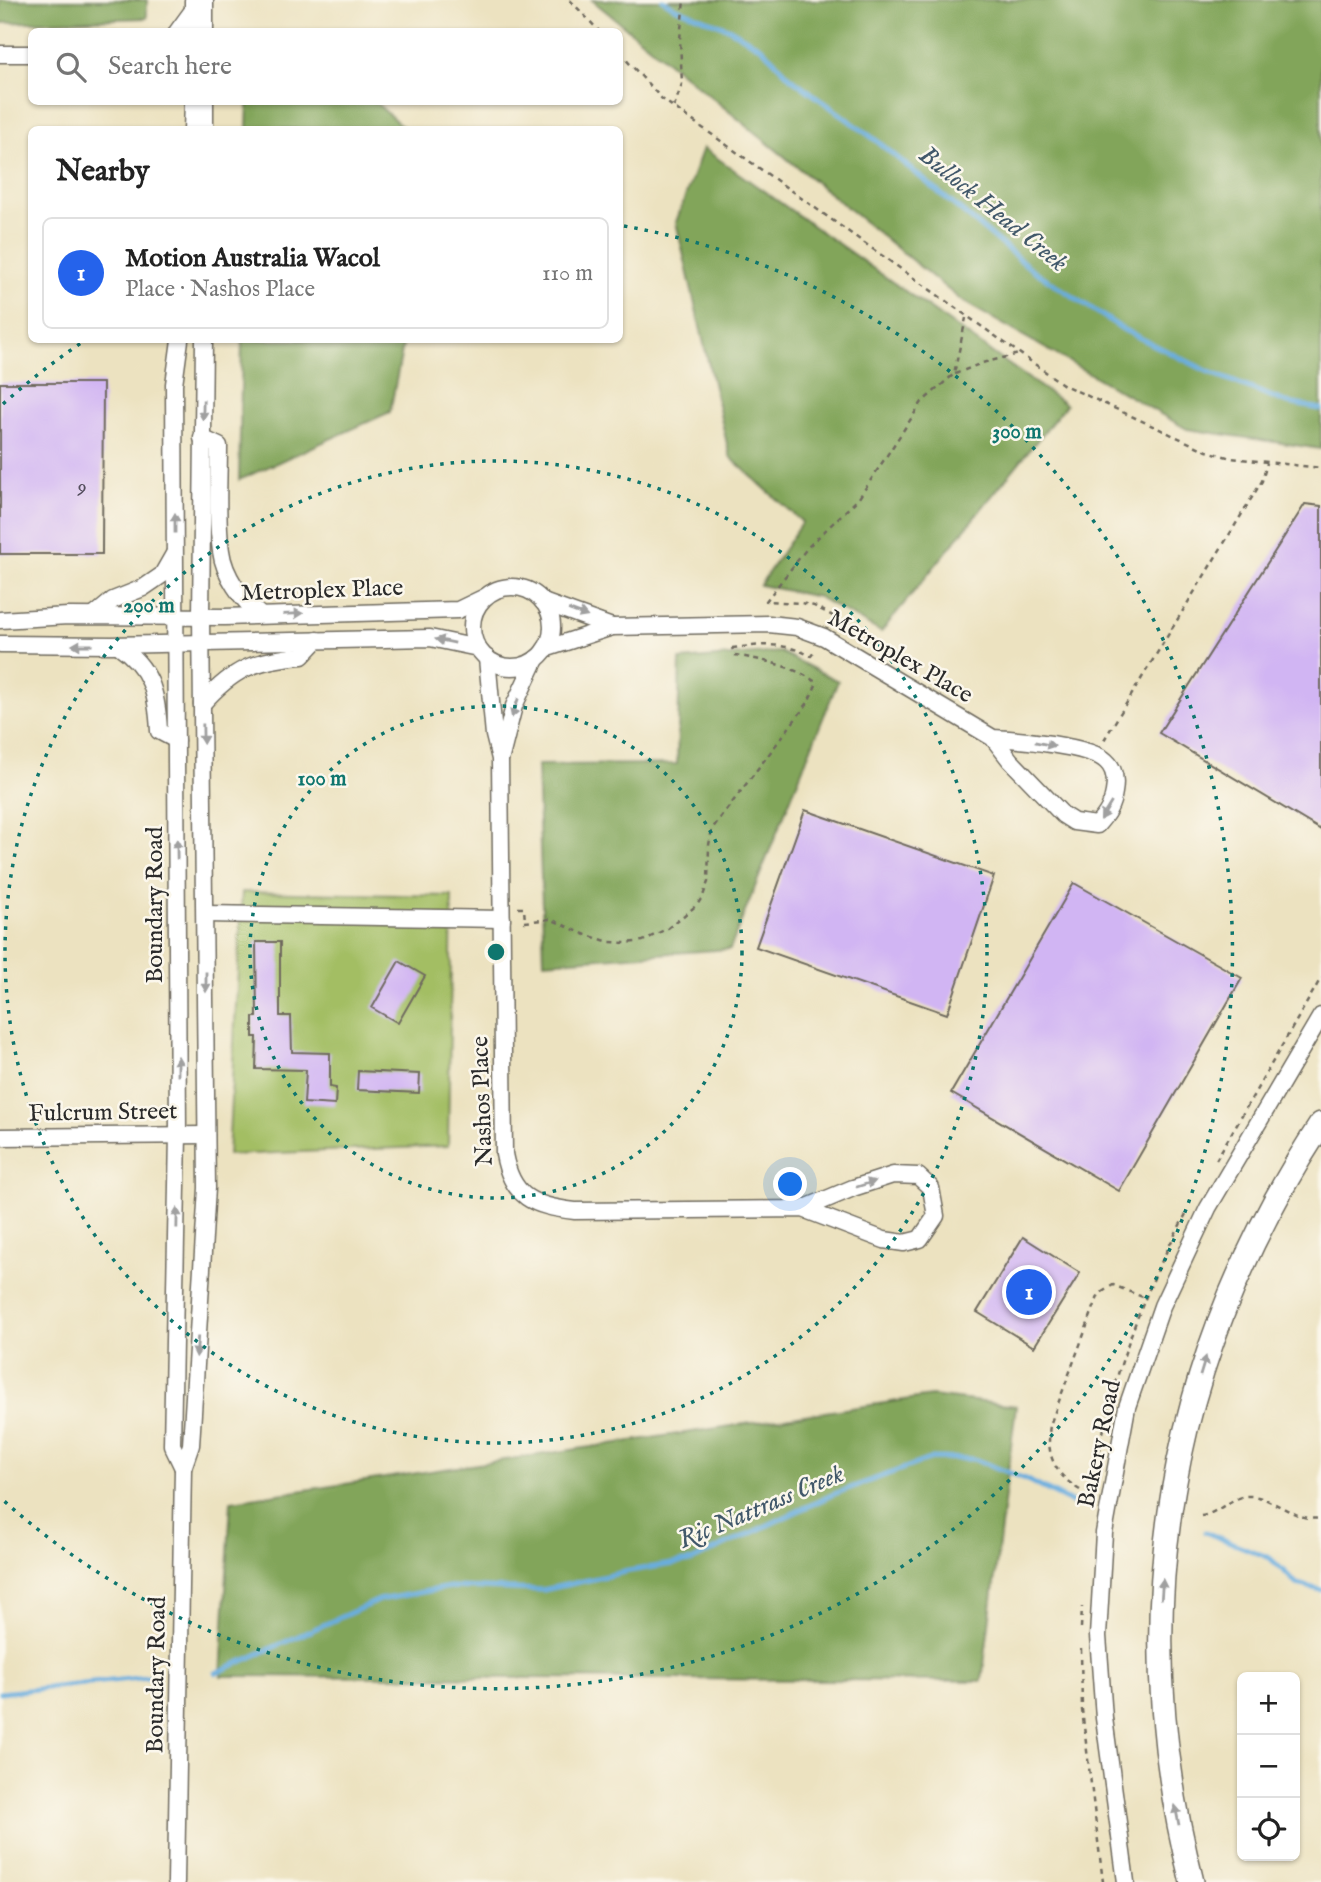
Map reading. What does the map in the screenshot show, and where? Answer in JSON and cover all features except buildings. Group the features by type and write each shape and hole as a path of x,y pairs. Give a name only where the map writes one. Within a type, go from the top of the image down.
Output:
{"highway":[{"path":"1192,1882 1171,1783 1160,1660 1161,1593 1175,1476 1204,1362 1223,1310 1268,1210 1321,1124"}],"street":[{"path":"180,28 197,3"},
{"path":"194,28 197,3"},
{"path":"197,3 204,28"},
{"path":"0,54 28,54"},
{"path":"192,126 193,105"},
{"path":"205,105 205,126"},
{"name":"Boundary Road","path":"180,343 174,384 178,1134 172,1445 183,1468"},
{"name":"Boundary Road","path":"176,1882 183,1468 191,1445 207,1188 201,641 204,343"},
{"path":"202,438 219,446 221,553 235,587 247,605 260,615"},
{"path":"95,615 113,600 142,588 162,575 175,553"},
{"path":"510,587 534,593 543,601 552,625 550,638 540,654 524,665 512,667 499,665 483,653 473,635 472,622 485,597 496,590 510,587"},
{"name":"Metroplex Place","path":"0,620 95,615 201,616 458,610 485,597"},
{"name":"Metroplex Place","path":"543,601 612,627"},
{"name":"Metroplex Place","path":"540,654 612,627 769,624 797,627 824,637 993,738 1022,773 1063,815 1074,822 1097,825 1109,812 1116,779 1107,761 1095,754 1032,741 993,738"},
{"name":"Metroplex Place","path":"0,644 118,645 201,641 430,638 483,653"},
{"path":"202,704 218,686 243,669 271,659 302,656 317,640"},
{"path":"118,645 135,656 145,670 157,700 159,731 176,740"},
{"name":"Nashos Place","path":"483,653 494,735 500,759 504,1154 508,1175 530,1200 548,1208 575,1211 803,1209 884,1240 904,1243 920,1239 936,1216 931,1188 918,1176 893,1175 803,1209"},
{"name":"Nashos Place","path":"500,759 514,706 540,654"},
{"path":"205,914 502,913"},
{"name":"Bakery Road","path":"1126,1882 1104,1718 1098,1636 1104,1533 1127,1407 1161,1306 1208,1209 1321,1016"},
{"name":"Fulcrum Street","path":"0,1137 206,1135"}],"path":[{"path":"570,0 596,28"},
{"path":"674,107 682,84 680,39 684,0"},
{"path":"623,56 662,99 1063,386 1207,452 1231,458 1321,468"},
{"path":"954,374 966,317"},
{"path":"502,913 524,908 525,922 550,919 586,935 610,942 626,943 643,941 668,928 697,905 708,882 712,829 807,704 817,683 774,664 735,655 732,648 775,644 798,649 811,656 835,617 801,603 766,601 808,547 859,498 922,402 954,374 982,363 1019,354"},
{"path":"1095,754 1262,481 1267,463"},
{"path":"1210,1170 1321,978"},
{"path":"1093,1499 1097,1459 1112,1393 1146,1298 1191,1204"},
{"path":"1080,1490 1066,1482 1054,1465 1048,1439 1050,1424 1099,1294 1114,1285 1161,1306"},
{"path":"1201,1516 1213,1514 1244,1496 1257,1498 1308,1518 1321,1518"},
{"path":"1081,1631 1082,1606"},
{"path":"1081,1643 1082,1710 1103,1882"}],"green space":[{"path":"0,0 147,0 147,18 0,23"},
{"path":"592,0 1321,0 1321,449 1187,429 962,301"},
{"path":"248,105 378,105 402,126 247,126"},
{"path":"703,148 1066,405 881,632 818,597 760,585 802,522 730,457 676,222"},
{"path":"242,343 403,343 390,412 239,480"},
{"path":"780,652 838,681 730,949 544,962 537,765 677,764 680,660"},
{"path":"242,892 452,896 448,1146 228,1155"},
{"path":"931,1396 1016,1406 982,1681 221,1676 231,1501"}],"waterway":[{"name":"Bullock Head Creek","path":"663,0 728,28 762,48 791,78 877,141 1030,268 1124,330 1209,372 1288,403 1321,409"},
{"name":"Ric Nattrass Creek","path":"216,1673 379,1600 450,1587 543,1590 629,1571 691,1561 834,1494 932,1458 974,1459 1023,1478 1075,1504"},
{"name":"Ric Nattrass Creek","path":"1205,1532 1270,1558 1297,1584 1321,1590"},
{"name":"Ric Nattrass Creek","path":"0,1693 148,1677"}],"place":[{"name":"Motion Australia Wacol","path":"1029,1292"}]}
